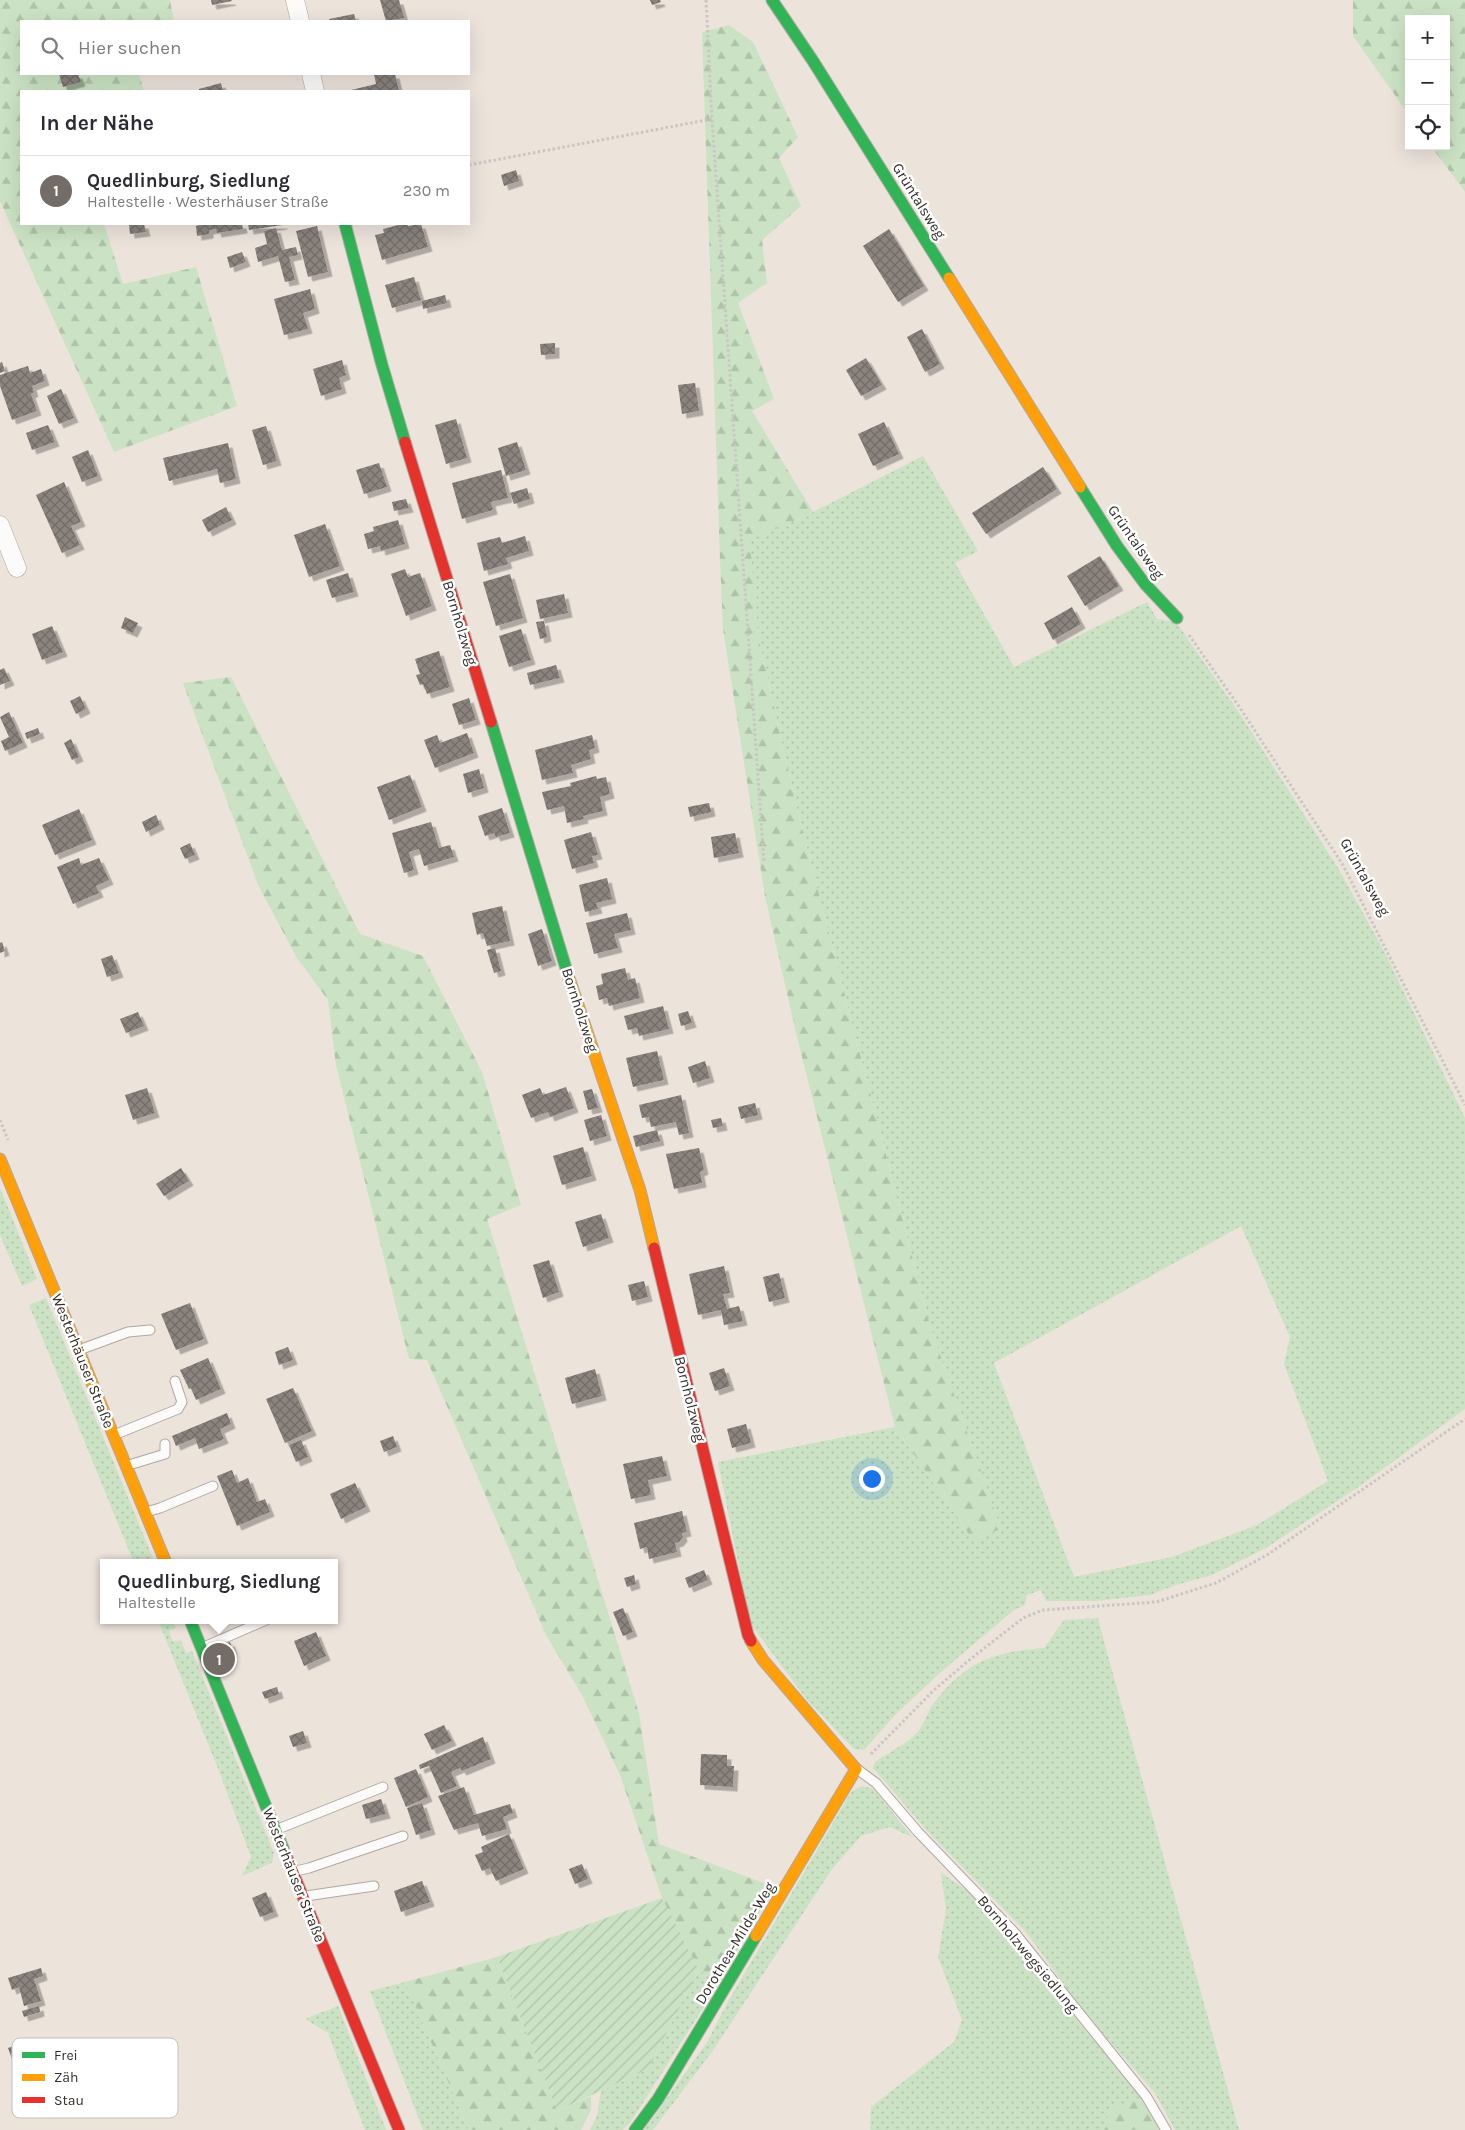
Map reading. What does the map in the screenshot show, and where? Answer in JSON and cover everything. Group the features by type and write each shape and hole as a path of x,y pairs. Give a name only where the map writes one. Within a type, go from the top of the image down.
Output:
{"street":[{"path":"295,0 300,20"},
{"name":"Grüntalsweg","path":"772,0 840,103 1117,546 1145,584 1177,618"},
{"path":"311,75 315,90"},
{"name":"Bornholzweg","path":"345,225 382,365 575,998 640,1190 748,1635 762,1660 856,1769"},
{"path":"0,525 17,568"},
{"name":"Westerhäuser Straße","path":"0,1159 164,1559"},
{"name":"Westerhäuser Straße","path":"192,1624 399,2130"},
{"name":"Dorothea-Milde-Weg","path":"635,2130 658,2099 856,1769"}],"lane":[{"path":"78,1350 128,1332 150,1330"},
{"path":"114,1435 178,1409 182,1402 175,1381"},
{"path":"126,1466 142,1463 166,1454 165,1444"},
{"path":"145,1512 160,1508 213,1486"},
{"path":"201,1648 257,1624"},
{"name":"Bornholzwegsiedlung","path":"856,1769 876,1783 918,1832 1014,1932 1146,2096 1166,2130"},
{"path":"276,1830 383,1787"},
{"path":"293,1872 403,1836"},
{"path":"303,1897 374,1886"}],"path":[{"path":"706,0 712,119 764,862"},
{"path":"470,166 712,119"},
{"name":"Grüntalsweg","path":"1177,618 1240,708 1343,865 1465,1105"},
{"path":"856,1769 933,1691 968,1660 1023,1618 1043,1610 1156,1602 1216,1583 1267,1555 1465,1419"}],"green space":[{"path":"0,0 170,0 174,20 20,20 20,75 139,75 144,90 20,90 20,225 104,225 123,284 196,267 237,406 114,452 0,201"},
{"path":"1353,0 1465,0 1465,192 1434,150 1450,150 1450,15 1405,15 1405,109 1353,36"},
{"path":"729,25 753,42 798,137 779,158 801,206 762,240 767,283 738,303 774,399 752,411 813,512 750,540 758,635 797,809 930,1326 1001,1529 973,1540 895,1427 796,1033 765,896 723,629 720,559 702,32"},
{"path":"923,456 978,551 955,563 1014,667 1147,602 1157,619 1176,622 1240,714 1338,868 1384,951 1465,1118 1465,1409 1357,1488 1266,1548 1212,1575 1176,1585 1150,1595 1096,1601 1046,1601 1041,1590 1027,1595 1025,1605 1014,1610 942,1671 895,1715 864,1750 854,1749 807,1700 750,1623 718,1462 895,1427 973,1540 1001,1529 930,1326 797,809 758,635 749,539 813,512","holes":["1241,1226 1290,1337 1284,1364 1328,1481 1257,1525 1172,1557 1074,1577 994,1363"]},
{"path":"231,677 360,934 423,956 482,1072 521,1205 487,1219 639,1713 659,1844 774,1887 719,1983 699,1970 662,1898 620,1775 582,1695 546,1635 427,1360 409,1359 336,1065 328,1000 297,958 259,887 183,683"},
{"path":"0,1188 37,1279 22,1286 0,1235"},
{"path":"46,1298 153,1559 132,1559 29,1305"},
{"path":"1098,1618 1239,2130 1175,2130 1155,2093 1084,2012 1026,1932 930,1834 873,1768 875,1762 917,1733 934,1703 969,1668 982,1661 1010,1652 1044,1648 1064,1620"},
{"path":"160,1624 174,1624 176,1628 169,1631 173,1642 181,1640 186,1653 192,1651 274,1853 272,1863 242,1876 251,1857 219,1771"},
{"path":"862,1786 874,1789 912,1837 890,1827 861,1836 832,1869 714,2049 653,2130 644,2130 706,2044 729,2000 851,1792"},
{"path":"941,1873 968,1891 999,1924 1142,2099 1111,2109 1103,2130 870,2130 871,2107 954,2042 962,2020 938,1957 946,1909"},
{"path":"662,1898 699,1970 648,2069 557,2111 497,1957"},
{"path":"497,1957 557,2111 591,2096 591,2110 581,2130 469,2130 405,1982"},
{"path":"699,1970 719,1983 630,2123 622,2130 590,2130 597,2116 601,2091 648,2069"},
{"path":"405,1982 469,2130 423,2130 370,1991"},
{"path":"338,2006 386,2130 365,2130 328,2033 305,2019"},
{"path":"1142,2099 1160,2130 1103,2130 1111,2109"}],"building":[{"path":"211,0 231,0 232,1 212,5"},
{"path":"380,0 399,0 404,18 386,20"},
{"path":"650,0 660,0 661,2 652,5"},
{"path":"354,14 356,20 330,20"},
{"path":"59,75 78,75 81,82 63,87"},
{"path":"374,75 395,75 399,90 351,90 376,84"},
{"path":"221,83 223,90 199,90"},
{"path":"516,170 519,181 504,186 501,175"},
{"path":"129,225 144,225 146,232 130,234"},
{"path":"242,225 243,229 217,233 216,229 209,230 209,234 197,236 196,226"},
{"path":"248,225 283,225 249,230"},
{"path":"398,225 421,225 428,247 382,260 375,235 384,233 383,229"},
{"path":"317,226 328,272 308,277 296,231"},
{"path":"276,228 282,250 296,247 298,255 289,257 295,280 285,282 278,256 258,262 255,248 267,244 264,231"},
{"path":"889,229 924,286 898,302 863,246"},
{"path":"242,252 246,262 230,268 227,257"},
{"path":"414,277 421,300 392,308 385,285"},
{"path":"310,289 315,309 303,313 308,329 284,335 274,299"},
{"path":"445,295 447,303 423,309 422,301"},
{"path":"922,329 940,364 925,372 907,337"},
{"path":"555,343 555,354 541,355 540,344"},
{"path":"866,358 882,385 861,396 846,370"},
{"path":"342,360 346,375 339,378 342,389 321,396 313,369"},
{"path":"2,362 5,371 0,373 0,363"},
{"path":"28,366 30,373 41,369 45,381 32,386 34,392 31,394 37,411 12,420 0,386 0,375"},
{"path":"695,383 699,411 682,414 678,385"},
{"path":"61,389 74,418 59,424 47,396"},
{"path":"456,419 467,458 446,464 435,425"},
{"path":"884,422 899,454 873,466 858,434"},
{"path":"48,425 55,442 32,450 26,433"},
{"path":"266,426 277,461 263,465 252,430"},
{"path":"517,442 526,470 506,476 498,448"},
{"path":"228,443 236,479 220,483 217,469 169,481 163,458"},
{"path":"88,450 98,476 82,482 72,457"},
{"path":"379,463 387,487 364,494 356,470"},
{"path":"1043,467 1057,489 986,534 972,513"},
{"path":"501,470 508,498 491,502 493,510 462,519 452,483"},
{"path":"64,482 81,522 71,526 80,545 62,553 36,495"},
{"path":"527,488 530,499 514,504 510,493"},
{"path":"406,499 409,508 394,511 392,502"},
{"path":"226,507 232,520 208,532 202,520"},
{"path":"398,520 405,544 381,551 380,546 368,549 364,534 374,531 373,527"},
{"path":"325,524 340,566 309,577 294,535"},
{"path":"525,536 529,551 506,558 508,564 484,571 477,543 500,537 502,543"},
{"path":"1100,556 1119,586 1085,606 1067,576"},
{"path":"405,569 408,577 420,573 432,606 406,616 391,574"},
{"path":"348,573 354,592 332,598 326,580"},
{"path":"510,574 523,618 496,626 483,582"},
{"path":"564,594 568,613 540,619 536,600"},
{"path":"1072,607 1081,624 1053,640 1044,623"},
{"path":"125,617 138,623 133,633 121,628"},
{"path":"544,621 547,637 540,639 536,622"},
{"path":"52,626 63,652 42,660 32,634"},
{"path":"521,629 531,660 509,667 499,636"},
{"path":"439,651 450,687 427,694 423,684 420,685 416,675 420,674 415,659"},
{"path":"556,665 560,678 530,685 527,673"},
{"path":"4,668 10,681 0,685 0,670"},
{"path":"80,696 86,709 76,714 70,701"},
{"path":"469,698 476,720 459,725 452,704"},
{"path":"9,712 23,743 5,751 1,741 9,737 0,717"},
{"path":"38,728 40,734 27,739 25,733"},
{"path":"467,733 474,753 435,768 424,740 437,735 440,743"},
{"path":"592,735 595,748 589,750 591,759 571,765 573,773 542,780 535,750"},
{"path":"71,739 79,757 72,760 64,743"},
{"path":"479,769 484,788 468,793 463,774"},
{"path":"410,775 422,807 389,820 377,787"},
{"path":"596,776 597,779 606,777 610,794 600,797 603,811 583,816 584,819 567,823 564,806 547,810 542,792 571,786 570,783"},
{"path":"709,803 711,812 690,817 688,807"},
{"path":"502,808 510,833 496,837 494,833 485,836 478,816"},
{"path":"79,809 92,840 55,855 42,825"},
{"path":"156,815 160,825 146,832 142,822"},
{"path":"431,822 439,848 450,845 454,857 424,866 419,849 409,852 414,870 404,873 392,833"},
{"path":"591,832 598,855 592,856 594,863 572,869 564,840"},
{"path":"735,833 739,853 714,858 711,837"},
{"path":"190,843 195,855 185,859 180,848"},
{"path":"79,858 81,865 99,858 109,880 96,886 99,893 73,904 57,867"},
{"path":"607,878 612,899 596,903 598,909 585,912 579,885"},
{"path":"502,906 510,941 487,946 483,933 477,935 472,913"},
{"path":"627,913 631,930 614,934 618,948 594,954 586,923"},
{"path":"542,929 552,961 538,966 528,934"},
{"path":"2,942 5,951 0,953 0,943"},
{"path":"495,948 501,971 494,973 487,950"},
{"path":"112,955 119,973 107,977 101,959"},
{"path":"625,968 628,980 635,978 640,998 609,1006 607,998 599,1000 596,986 603,984 601,974"},
{"path":"663,1006 669,1029 639,1036 637,1028 628,1030 624,1016"},
{"path":"688,1011 692,1023 681,1026 678,1014"},
{"path":"138,1012 144,1026 126,1033 120,1019"},
{"path":"657,1051 664,1080 633,1087 626,1058"},
{"path":"705,1061 710,1078 693,1083 688,1067"},
{"path":"566,1087 574,1108 550,1117 548,1112 531,1118 522,1095 540,1088 543,1095"},
{"path":"147,1088 155,1113 133,1120 125,1095"},
{"path":"592,1089 598,1108 588,1110 583,1091"},
{"path":"681,1095 689,1133 679,1135 676,1122 651,1127 649,1117 642,1118 639,1105"},
{"path":"755,1103 758,1115 741,1119 738,1107"},
{"path":"601,1115 607,1136 590,1141 584,1120"},
{"path":"721,1118 723,1126 713,1128 711,1120"},
{"path":"657,1130 660,1141 636,1147 633,1136"},
{"path":"583,1147 592,1176 562,1185 553,1156"},
{"path":"699,1148 704,1170 700,1172 702,1183 674,1189 666,1154"},
{"path":"181,1168 189,1181 164,1196 156,1184"},
{"path":"601,1214 609,1238 583,1247 575,1222"},
{"path":"549,1260 559,1292 543,1298 533,1265"},
{"path":"724,1266 730,1293 723,1294 727,1309 739,1306 743,1321 724,1325 721,1310 698,1315 689,1274"},
{"path":"779,1273 785,1298 769,1302 763,1277"},
{"path":"644,1281 648,1297 632,1301 628,1285"},
{"path":"190,1303 204,1339 176,1350 161,1314"},
{"path":"288,1347 293,1360 279,1365 275,1352"},
{"path":"208,1358 221,1389 196,1400 180,1370"},
{"path":"724,1368 730,1386 715,1391 709,1373"},
{"path":"595,1369 602,1396 572,1404 565,1378"},
{"path":"293,1388 312,1431 285,1443 266,1399"},
{"path":"227,1413 231,1424 220,1429 224,1439 199,1449 195,1438 176,1446 172,1436"},
{"path":"746,1424 751,1443 732,1448 727,1429"},
{"path":"393,1436 397,1447 384,1452 380,1441"},
{"path":"301,1440 308,1457 296,1462 289,1445"},
{"path":"662,1456 667,1476 648,1480 651,1495 631,1499 623,1464"},
{"path":"232,1470 237,1483 248,1478 257,1502 265,1499 270,1512 237,1526 217,1476"},
{"path":"355,1483 366,1507 341,1519 330,1494"},
{"path":"682,1511 687,1532 682,1533 683,1537 679,1542 675,1543 677,1552 649,1559 647,1547 640,1549 634,1523"},
{"path":"704,1570 708,1580 689,1588 685,1578"},
{"path":"634,1575 636,1584 627,1587 624,1578"},
{"path":"623,1608 633,1632 623,1636 613,1612"},
{"path":"316,1632 326,1656 304,1666 294,1641"},
{"path":"230,1642 233,1650 227,1653 223,1645"},
{"path":"277,1687 279,1694 265,1699 262,1692"},
{"path":"444,1725 452,1741 432,1750 424,1734"},
{"path":"303,1731 307,1743 293,1747 289,1736"},
{"path":"483,1737 491,1759 462,1771 460,1768 451,1772 457,1786 441,1793 429,1766 420,1769 419,1765"},
{"path":"701,1754 727,1755 727,1766 734,1766 733,1787 700,1785"},
{"path":"416,1769 428,1797 406,1807 394,1778"},
{"path":"464,1787 474,1815 510,1804 513,1813 503,1817 507,1829 482,1836 478,1823 454,1830 438,1796"},
{"path":"381,1799 386,1814 366,1819 362,1805"},
{"path":"422,1803 431,1830 416,1835 407,1808"},
{"path":"509,1834 524,1869 496,1881 490,1868 482,1871 475,1855 483,1852 481,1847"},
{"path":"582,1864 588,1879 575,1884 569,1869"},
{"path":"422,1881 430,1902 401,1912 394,1891"},
{"path":"266,1892 274,1912 260,1917 252,1898"},
{"path":"41,1968 43,1976 34,1979 41,2001 24,2006 19,1987 12,1990 8,1978"},
{"path":"39,2006 40,2012 24,2017 22,2011"},
{"path":"12,2046 12,2059 8,2048"}],"traffic: fast":[{"path":"772,0 813,61 949,278"},
{"path":"345,225 382,365 405,442"},
{"path":"1080,487 1117,546 1145,584 1177,618"},
{"path":"491,722 568,975"},
{"path":"192,1624 287,1858"},
{"path":"635,2130 658,2099 756,1936"}],"traffic: slow":[{"path":"949,278 1080,487"},
{"path":"568,975 640,1190 654,1248"},
{"path":"0,1159 164,1559"},
{"path":"751,1641 763,1660 856,1769 756,1936"}],"traffic: jam":[{"path":"405,442 491,722"},
{"path":"654,1248 751,1641"},
{"path":"287,1858 399,2130"}],"place":[{"name":"Quedlinburg, Siedlung","path":"219,1659"}]}
